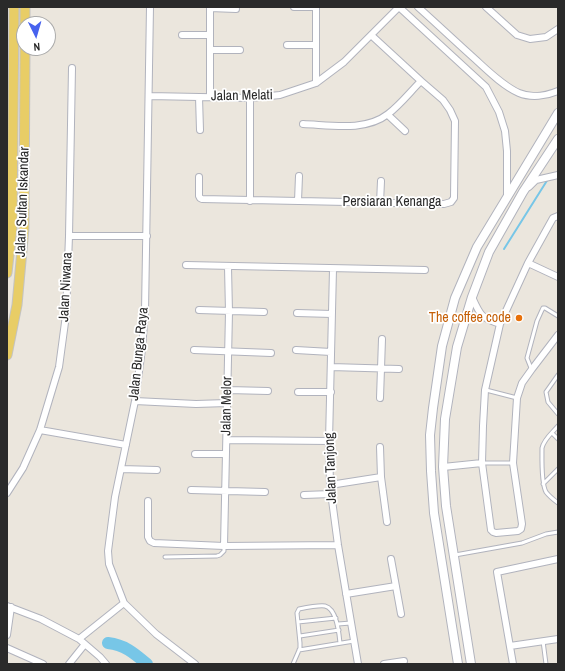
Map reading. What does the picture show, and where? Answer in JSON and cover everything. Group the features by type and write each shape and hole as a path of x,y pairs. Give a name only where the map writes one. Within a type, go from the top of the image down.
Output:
{"main road":[{"name":"Jalan Sultan Iskandar","path":"7,273 12,228 10,114 14,7"},
{"name":"Jalan Sultan Iskandar","path":"7,355 17,305 24,228 25,56"},
{"path":"458,664 434,513 431,471 430,442 433,408 442,346 455,298 477,247 558,113"},
{"path":"470,664 446,506 443,467 445,419 457,347 472,297 489,252 523,192 558,140"}],"street":[{"name":"Jalan Bunga Raya","path":"150,7 145,311 142,349 135,401 115,497 108,551 109,564 124,603 156,634 195,664"},
{"path":"294,7 316,7 316,83"},
{"name":"Jalan Melati","path":"149,96 250,98 280,95 316,83 344,62 399,7"},
{"path":"399,7 486,87 499,112 505,131 507,151 507,197"},
{"path":"418,7 494,76 510,88 519,93 534,96 549,95 558,91"},
{"path":"486,7 516,35 530,39 546,38 558,29"},
{"path":"210,97 210,8 236,9"},
{"path":"182,35 210,35"},
{"name":"Persiaran Kenanga","path":"199,177 199,196 202,199 444,204 450,202 454,198 455,121 450,110 443,100 371,35"},
{"path":"287,45 316,45"},
{"path":"210,50 240,50"},
{"name":"Jalan Niwana","path":"7,493 23,468 40,430 59,367 66,315 72,68"},
{"path":"303,124 347,126 372,122 388,115 421,81"},
{"path":"199,97 200,130"},
{"path":"250,98 250,200"},
{"path":"388,115 405,131"},
{"path":"523,192 536,180 558,174"},
{"path":"298,201 299,176"},
{"path":"380,203 381,181"},
{"path":"558,216 553,218 528,263 500,324 485,390 482,463 491,530 496,533 518,531 521,529 522,524 513,463 517,398 522,383 558,335"},
{"path":"69,236 146,236"},
{"path":"528,263 558,276"},
{"path":"186,266 425,270"},
{"name":"Jalan Melor","path":"224,546 230,312 228,267"},
{"name":"Jalan Tanjong","path":"333,269 329,441 330,485 338,545 358,664"},
{"path":"472,297 478,312 487,320 500,324"},
{"path":"198,310 264,312"},
{"path":"297,313 332,314"},
{"path":"380,398 382,339"},
{"path":"194,350 271,353"},
{"path":"296,350 331,352"},
{"path":"331,367 399,369"},
{"path":"228,390 268,391"},
{"path":"298,392 331,392"},
{"path":"135,401 196,404 228,403"},
{"path":"40,430 126,445"},
{"path":"227,440 329,441"},
{"path":"380,447 381,477 387,522"},
{"path":"195,454 226,454"},
{"path":"443,467 482,463"},
{"path":"121,469 157,470"},
{"path":"330,485 381,477"},
{"path":"191,490 265,492"},
{"path":"304,495 331,494"},
{"path":"148,501 148,537 150,541 154,543 224,546 338,545"},
{"path":"391,559 401,614"},
{"path":"513,664 497,572 558,559"},
{"path":"346,594 396,586"},
{"path":"79,639 124,603"},
{"path":"7,635 9,606 41,619 79,639 106,664"},
{"path":"510,646 558,639"},
{"path":"69,664 86,644"},
{"path":"7,648 43,664"},
{"path":"384,664 404,661"}],"lane":[{"path":"532,369 527,358 537,321 542,310 545,308 558,316"},
{"path":"558,375 546,392 548,402 558,414"},
{"path":"485,390 517,398"},
{"path":"558,426 543,443 542,448 543,484 545,491 558,503"},
{"path":"552,433 558,439"},
{"path":"482,463 513,463"},
{"path":"543,484 558,469"},
{"path":"453,555 522,543 546,534 558,532"},
{"path":"165,557 216,556 220,555 224,551 224,546"},
{"path":"293,664 299,650 300,643 297,613 299,609 325,606 330,609 338,624 340,643"},
{"path":"298,622 336,618"},
{"path":"338,624 351,623"},
{"path":"300,636 339,630"},
{"path":"299,650 354,641"},
{"path":"543,641 546,664"}],"waterway":[{"path":"504,249 548,179"},
{"path":"108,643 124,648 147,664"}],"place":[{"name":"The coffee code","path":"519,318"}]}
